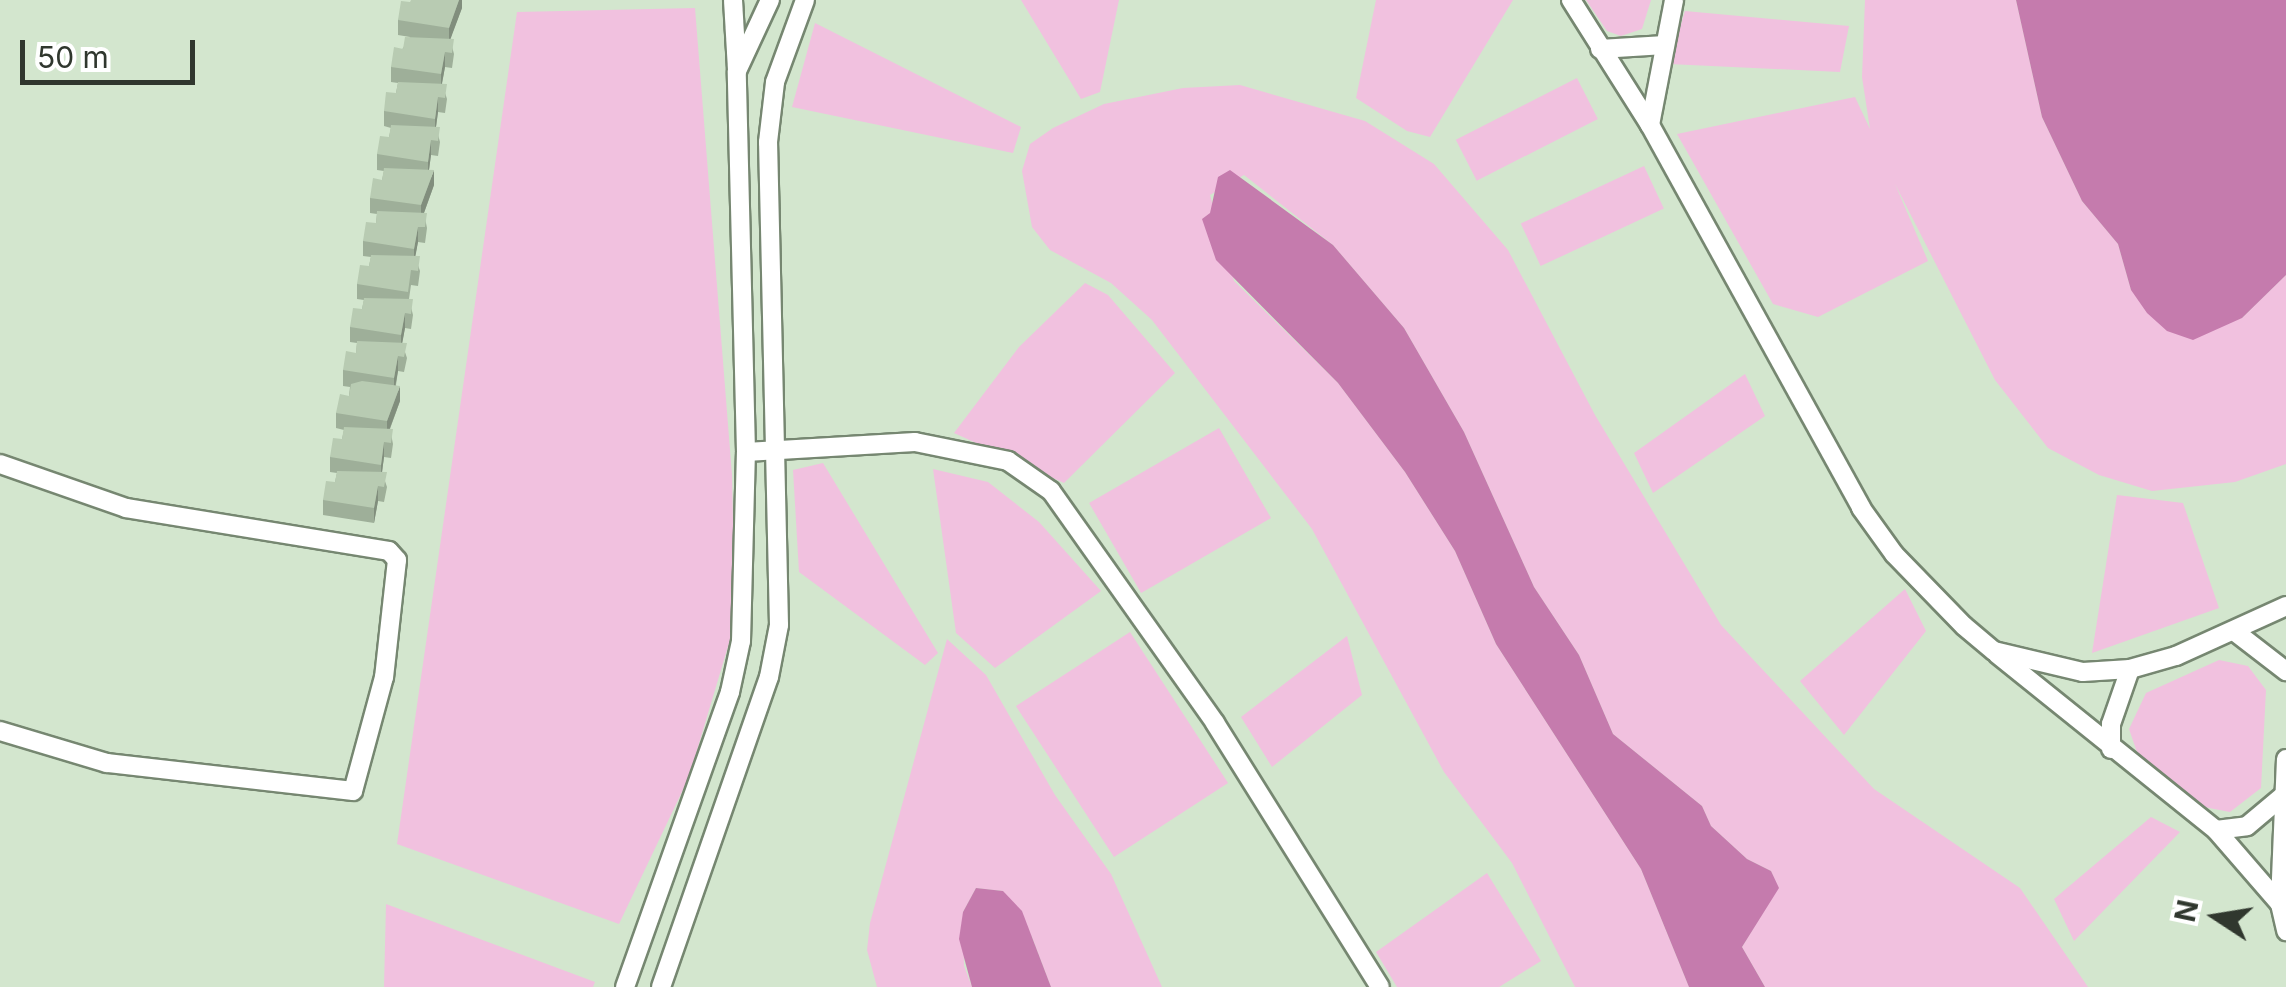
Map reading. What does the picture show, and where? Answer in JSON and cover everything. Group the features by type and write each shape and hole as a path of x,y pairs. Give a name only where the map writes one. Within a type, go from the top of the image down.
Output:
{"street":[{"path":"626,987 730,692 746,589 746,452 733,0"},
{"path":"737,71 770,0"},
{"path":"661,987 770,677 783,582 768,142 775,82 805,0"},
{"path":"1571,0 1650,125 1861,508 1894,554 1994,651 2216,830 2280,904"},
{"path":"1650,125 1674,0"},
{"path":"1600,48 1664,45"},
{"path":"746,452 779,446 916,442 963,448 1008,462 1052,490 1215,723 1380,987"},
{"path":"0,464 126,508 388,551 396,560 384,677 354,791 107,763 0,731"},
{"path":"1994,651 2084,672 2130,668 2234,632 2286,606"},
{"path":"2234,632 2286,671"},
{"path":"2112,749 2110,724 2130,668"},
{"path":"2286,759 2280,904 2286,931"},
{"path":"2216,830 2247,826 2285,794"}],"shaded area":[{"path":"1021,0 1119,0 1100,92 1081,99"},
{"path":"1376,0 1513,0 1430,137 1407,131 1356,98"},
{"path":"1586,0 1651,0 1642,29 1621,36 1607,31"},
{"path":"1865,0 2016,0 2042,117 2082,201 2118,244 2131,290 2242,318 2286,275 2286,464 2235,482 2152,491 2099,475 2048,448 1995,380 1895,184 1928,261 1818,317 1773,304 1677,134 1855,97 1870,129 1862,77"},
{"path":"2016,0 2286,0 2286,275 2242,318 2193,340 2167,331 2147,313 2131,290 2118,244 2082,201 2042,117"},
{"path":"695,8 732,475 735,623 689,777 619,924 397,844 517,12"},
{"path":"1685,11 1849,26 1840,72 1669,64"},
{"path":"815,23 1021,127 1013,153 792,107"},
{"path":"1577,78 1598,119 1477,181 1456,140"},
{"path":"1240,85 1365,121 1434,164 1508,250 1595,415 1721,625 1874,789 2020,888 2088,987 1765,987 1742,947 1778,888 1771,871 1747,859 1711,826 1702,806 1613,734 1579,655 1534,587 1464,432 1404,328 1333,245 1244,175 1210,195 1234,281 1338,383 1405,472 1455,551 1496,644 1641,869 1689,987 1575,987 1512,863 1444,772 1312,529 1152,320 1111,283 1050,250 1032,227 1022,171 1030,144 1053,128 1104,104 1183,88"},
{"path":"1644,166 1664,209 1541,266 1521,223"},
{"path":"1230,170 1333,245 1404,328 1464,432 1534,587 1579,655 1613,734 1702,806 1711,826 1747,859 1771,871 1779,888 1742,947 1765,987 1689,987 1641,869 1496,644 1455,551 1405,472 1338,383 1216,260 1202,219 1210,213 1218,177"},
{"path":"1085,283 1108,295 1175,373 1064,483 954,433 1019,347"},
{"path":"1745,374 1765,416 1653,493 1634,453"},
{"path":"1219,428 1271,518 1141,593 1089,503"},
{"path":"823,463 938,653 925,665 799,572 793,470"},
{"path":"933,469 988,482 1039,522 1101,591 995,668 956,633"},
{"path":"2117,495 2183,503 2219,608 2092,653"},
{"path":"1905,589 1926,631 1844,735 1800,681"},
{"path":"1130,632 1228,783 1114,857 1016,706"},
{"path":"1347,636 1362,695 1272,767 1241,717"},
{"path":"947,639 986,675 1055,795 1111,874 1162,987 1051,987 1032,937 1003,891 976,888 963,912 964,966 972,987 877,987 867,950 870,923"},
{"path":"2219,660 2248,666 2266,690 2261,788 2230,812 2204,807 2138,755 2129,729 2146,693"},
{"path":"2151,817 2180,832 2074,941 2054,899"},
{"path":"1487,873 1541,961 1499,987 1397,987 1376,952"},
{"path":"976,888 1003,891 1022,911 1051,987 972,987 959,939 963,912"},
{"path":"386,904 595,982 593,987 384,987"}],"building":[{"path":"459,0 449,28 398,20 401,1"},
{"path":"405,37 454,39 452,53 445,52 441,74 391,67 394,47 403,49"},
{"path":"398,82 447,84 445,98 438,97 435,119 384,111 386,92 396,93"},
{"path":"391,125 440,127 438,141 431,140 428,162 377,154 380,136 389,137"},
{"path":"384,168 434,170 421,205 370,198 373,178 382,180"},
{"path":"377,211 427,213 425,227 418,227 414,249 363,241 366,222 376,223"},
{"path":"371,255 420,256 418,271 411,270 408,292 357,284 360,265 369,266"},
{"path":"364,298 413,299 411,314 405,313 401,335 350,327 353,308 362,309"},
{"path":"357,341 407,343 404,357 398,356 394,378 343,370 346,351 356,353"},
{"path":"362,381 400,386 387,421 336,413 340,394 349,396 351,384"},
{"path":"344,427 393,429 391,443 384,442 381,465 330,457 333,438 342,439"},
{"path":"337,471 387,472 384,487 378,486 374,508 323,500 326,481 335,482"}]}
